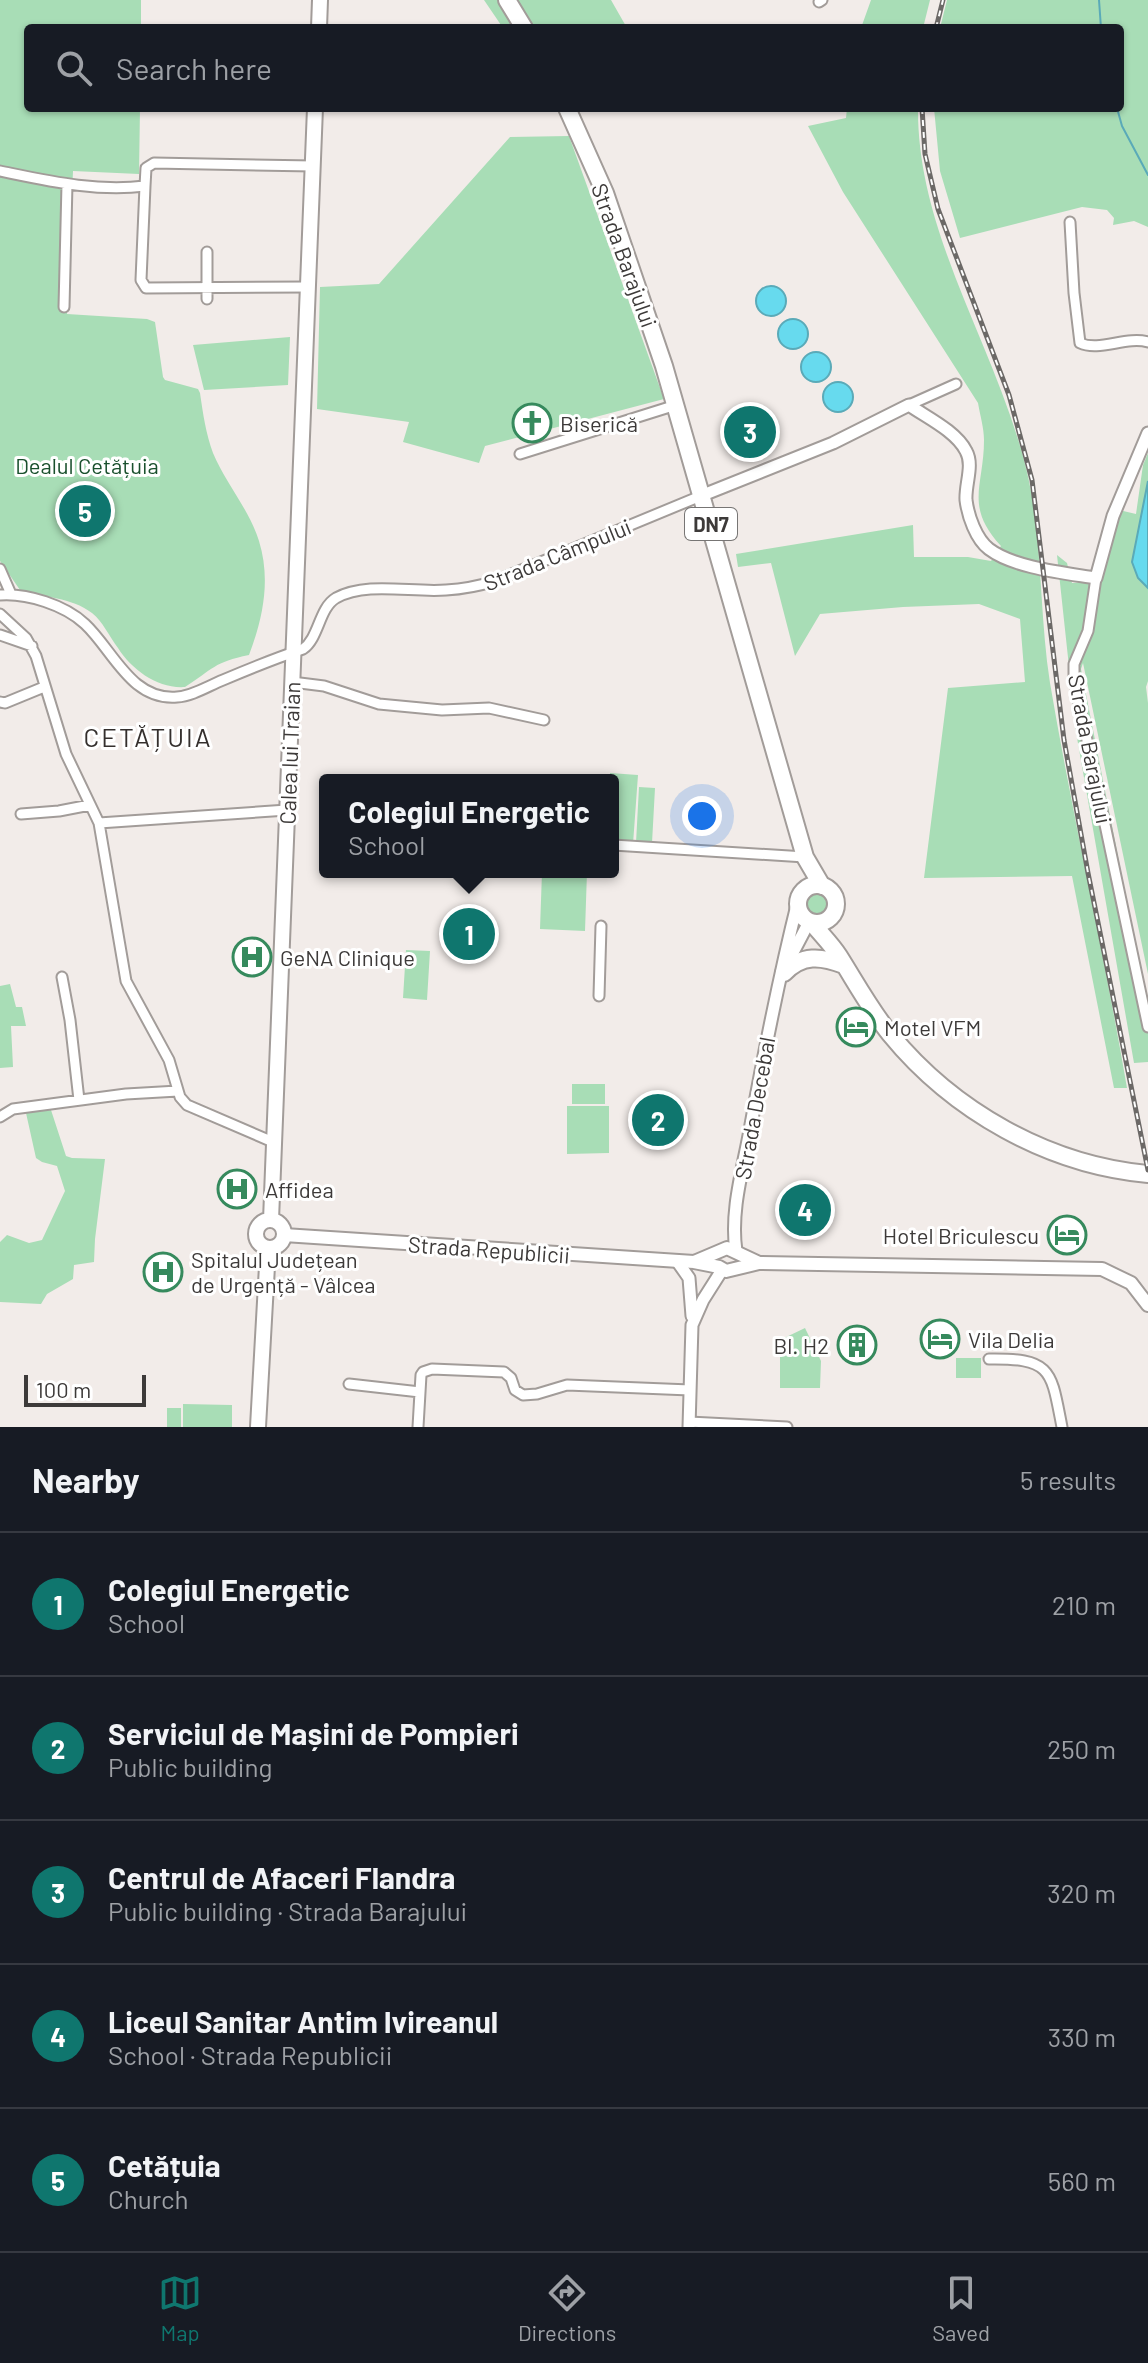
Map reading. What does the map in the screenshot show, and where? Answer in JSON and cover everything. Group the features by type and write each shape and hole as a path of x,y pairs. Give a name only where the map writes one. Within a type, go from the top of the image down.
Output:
{"highway":[{"path":"507,0 522,24"},
{"name":"Strada Barajului","path":"569,112 615,220 676,405 805,857 822,886"},
{"name":"Strada Barajului","path":"799,897 805,857"},
{"path":"799,897 810,886 822,886"},
{"name":"DN7","path":"822,886 834,897 841,960"},
{"name":"DN7","path":"799,897 800,914 841,960 871,1009 930,1076 971,1108 1042,1148 1093,1165 1140,1173"},
{"path":"811,923 828,920 835,911"},
{"path":"781,981 797,962 809,957 841,960"}],"main road":[{"path":"319,24 320,0"},
{"name":"Calea lui Traian","path":"258,1427 268,1248 257,1240 256,1230 263,1221 271,1220 315,112"},
{"path":"268,1248 281,1243 284,1235 281,1225 271,1220"},
{"name":"Strada Republicii","path":"284,1235 694,1262 726,1268 759,1263 1102,1269 1131,1283 1148,1305"},
{"path":"730,1251 739,1261 726,1268 716,1260 730,1251"},
{"name":"Strada Republicii","path":"694,1262 730,1251 759,1263"}],"street":[{"path":"308,287 150,289 141,280 146,168 154,163 313,166"},
{"path":"0,172 114,190 145,186"},
{"path":"64,307 67,184"},
{"path":"1070,222 1080,343 1091,346 1128,340 1148,342"},
{"path":"207,252 207,299"},
{"path":"703,495 833,443 956,384"},
{"path":"520,454 676,405"},
{"path":"909,405 952,436 967,451 968,507 983,542 999,554 1032,566 1096,578"},
{"name":"Strada Barajului","path":"1148,433 1113,516 1096,578 1088,631 1074,664 1074,679 1148,1027"},
{"name":"Strada Câmpului","path":"293,652 310,643 332,601 363,590 445,591 472,588 703,495"},
{"path":"0,569 11,594"},
{"path":"0,595 11,594 52,605 77,617 133,681 164,697 175,698 196,692 293,652"},
{"path":"0,614 32,646 66,754 99,823 122,967 131,991 169,1060 178,1091 187,1105 273,1142"},
{"path":"0,635 32,646"},
{"path":"292,682 324,686 379,704 442,710 489,708 544,720"},
{"path":"0,702 5,703 44,687"},
{"path":"21,814 41,814 90,805"},
{"path":"99,823 287,810"},
{"path":"619,845 805,857"},
{"name":"Strada Decebal","path":"730,1251 799,897"},
{"name":"Strada Decebal","path":"781,981 811,923"},
{"path":"599,996 601,926"},
{"path":"62,977 79,1100"},
{"path":"0,1117 8,1110 142,1092 178,1091"},
{"path":"677,1261 691,1287 689,1424 787,1427"},
{"path":"692,1325 703,1300 726,1268"},
{"path":"989,1359 1030,1361 1044,1370 1053,1380 1062,1427"},
{"path":"418,1427 421,1375 426,1370 508,1374 515,1390 523,1395 567,1385 690,1390"},
{"path":"349,1384 420,1392"}],"green space":[{"name":"Dealul Cetățuia","path":"0,0 141,0 141,24 24,24 24,112 140,112 139,174 73,171 67,314 155,322 163,377 198,389 213,453 249,518 263,556 264,599 258,627 249,655 221,663 185,687 165,685 138,671 92,613 66,601 20,590 0,561"},
{"path":"484,0 611,0 625,24 500,24"},
{"path":"871,0 930,0 924,24 862,24"},
{"path":"947,0 1148,0 1148,227 1134,221 1113,225 1114,218 1107,210 1082,207 960,238 940,171 934,112 1124,112 1124,24 941,24"},
{"path":"847,112 918,112 921,156 944,247 1014,426 1027,472 1036,524 1050,683 1127,1088 1114,1088 1072,876 924,878 948,688 1025,682 1020,619 979,604 820,614 795,656 771,563 738,567 736,554 913,525 914,557 968,557 991,561 1001,546 990,532 979,507 984,440 978,403 843,192 808,126 846,118"},
{"path":"569,136 664,399 485,446 479,463 403,442 409,422 317,409 320,287 379,284 510,137"},
{"path":"290,337 288,385 204,390 193,345"},
{"path":"1148,453 1148,481 1132,562 1138,578 1148,588 1148,974 1083,663 1081,669 1148,1008 1148,1062 1134,1063 1076,732 1057,555 1067,563 1072,583 1099,581 1119,510 1136,514 1143,465"},
{"path":"610,773 638,775 633,844 619,843 619,774"},
{"path":"639,787 655,788 652,843 636,843"},
{"path":"542,878 587,878 585,931 540,929"},
{"path":"817,892 826,895 829,904 826,913 817,916 808,913 805,904 808,895"},
{"path":"406,950 430,951 427,1000 403,998"},
{"path":"10,984 16,1007 22,1007 26,1026 11,1026 13,1067 0,1068 0,986"},
{"path":"572,1084 605,1084 605,1104 572,1104"},
{"path":"567,1106 609,1106 609,1153 567,1154"},
{"path":"51,1110 66,1156 105,1159 94,1262 74,1265 73,1279 47,1294 41,1304 0,1302 0,1242 7,1235 29,1243 42,1240 65,1191 57,1166 36,1158 26,1113"},
{"path":"805,1328 821,1361 820,1388 780,1388 780,1340"},
{"path":"956,1358 981,1358 981,1378 956,1378"},
{"path":"183,1404 232,1405 232,1427 183,1427"},
{"path":"167,1408 181,1408 181,1427 167,1427"}],"water":[{"path":"771,286 782,290 786,301 782,312 771,316 760,312 756,301 760,290"},
{"path":"793,319 799,320 807,328 807,340 799,348 793,349 787,348 779,340 778,334 779,328 787,320"},
{"path":"816,352 827,356 831,367 827,378 816,382 805,378 801,367 805,356"},
{"path":"838,382 844,383 852,391 852,403 844,411 838,412 832,411 824,403 823,397 824,391 832,383"},
{"path":"1148,481 1148,588 1138,578 1132,562"}],"waterway":[{"path":"1099,0 1101,24"},
{"path":"1118,112 1122,126 1148,175"}],"railway":[{"path":"937,24 943,0"},
{"path":"922,112 925,154 938,209 1009,395 1032,480 1064,740 1148,1170"}],"place":[{"name":"Biserică","path":"532,423"},
{"name":"Centrul de Afaceri Flandra","path":"750,432"},
{"name":"Cetățuia","path":"85,511"},
{"name":"Colegiul Energetic","path":"469,934"},
{"name":"GeNA Clinique","path":"252,957"},
{"name":"Motel VFM","path":"856,1027"},
{"name":"Serviciul de Mașini de Pompieri","path":"658,1120"},
{"name":"Affidea","path":"237,1189"},
{"name":"Liceul Sanitar Antim Ivireanul","path":"805,1210"},
{"name":"Hotel Briculescu","path":"1067,1235"},
{"name":"Spitalul Județean de Urgență - Vâlcea","path":"163,1272"},
{"name":"Vila Delia","path":"940,1339"},
{"name":"Bl. H2","path":"857,1345"}],"district":[{"name":"CETĂȚUIA","path":"148,736"}]}
